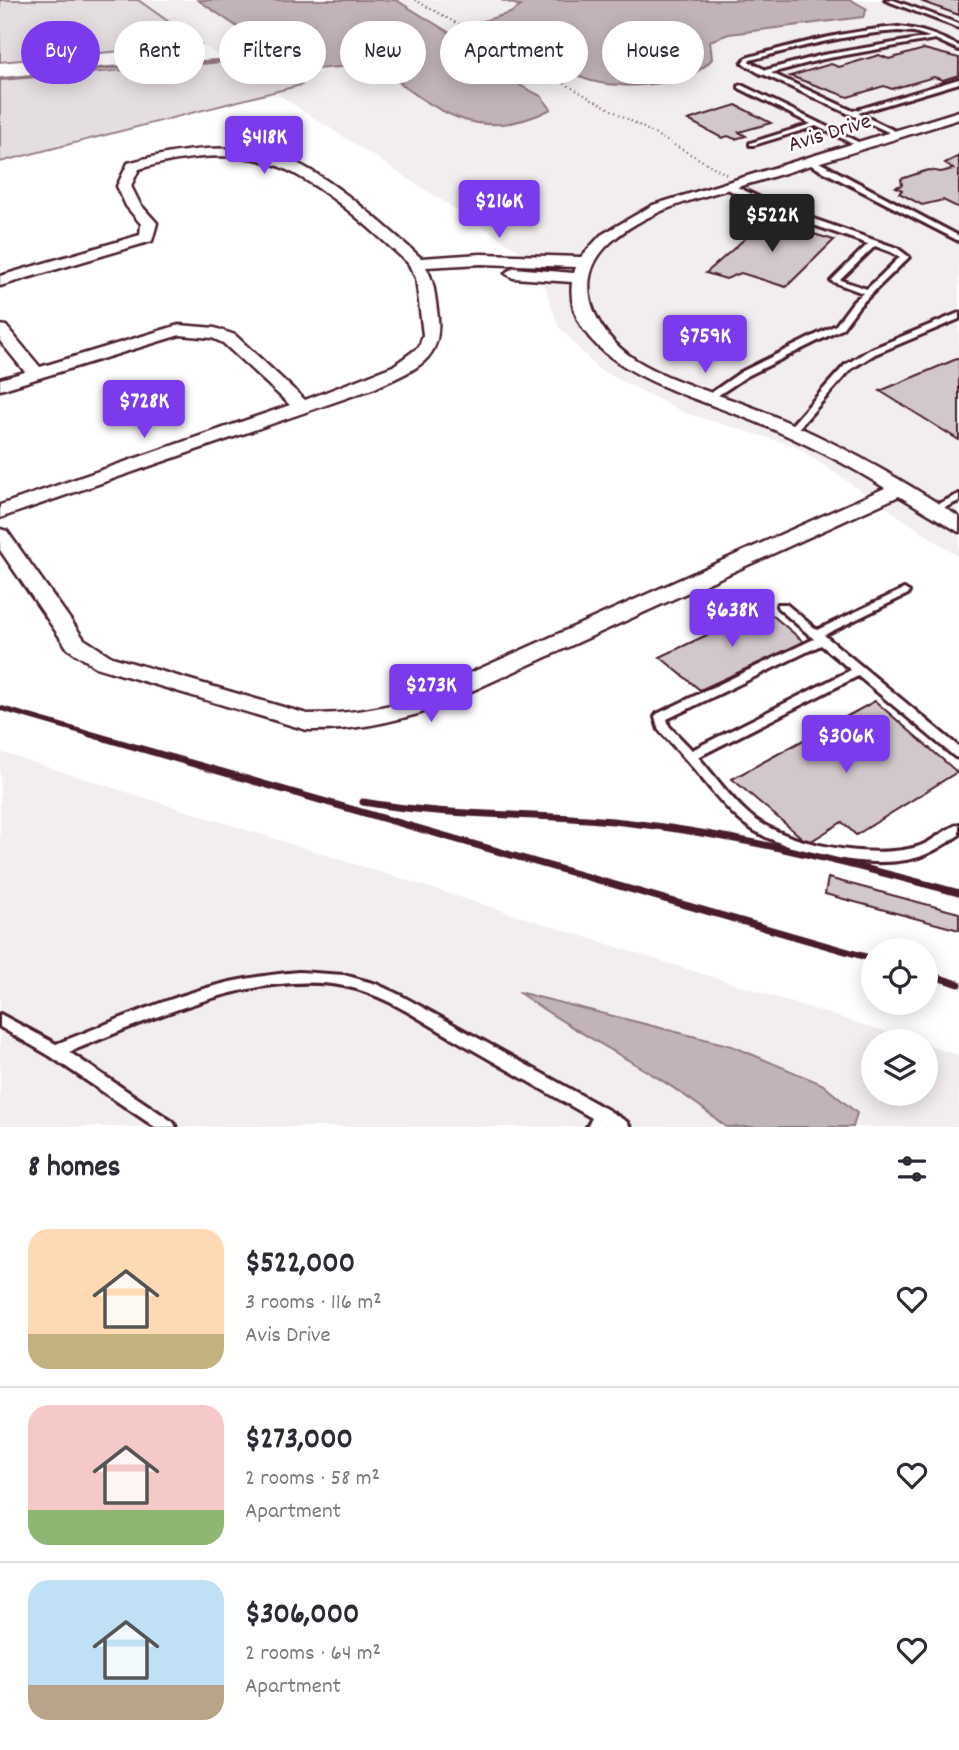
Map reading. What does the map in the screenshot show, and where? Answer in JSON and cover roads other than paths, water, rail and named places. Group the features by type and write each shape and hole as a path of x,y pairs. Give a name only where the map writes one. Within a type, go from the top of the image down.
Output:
{"street":[{"name":"Avis Drive","path":"582,270 603,240 627,222 726,187 958,116"},
{"path":"0,281 147,237 149,223 125,193 128,172 133,166 160,159 214,155 266,158 293,167 420,270 582,270 581,308 597,335 627,362 673,386 711,397 838,451 959,526"},
{"path":"0,512 399,370 427,349 432,335 420,270"},
{"path":"0,330 36,374"},
{"path":"0,385 179,330 197,330 229,339 301,406"},
{"path":"0,535 76,644 87,653 104,662 307,722 329,723 363,720 422,704 901,488"}],"lane":[{"path":"888,0 959,26"},
{"path":"897,134 745,63 748,59 800,46 899,28 916,30 959,48"},
{"path":"763,73 823,57 934,38"},
{"path":"800,46 823,57"},
{"path":"853,114 959,81"},
{"path":"741,87 860,145"},
{"path":"752,144 817,124"},
{"path":"810,161 959,239"},
{"path":"711,397 744,374 839,327 868,292 905,257 776,209 726,187"},
{"path":"947,233 959,229"},
{"path":"868,292 835,281 873,243"},
{"path":"792,430 848,367 872,352 959,316"},
{"path":"933,509 959,497"},
{"path":"904,592 661,717 663,727 744,817 758,828 809,846 889,858 922,851 959,829"},
{"path":"782,606 959,754"},
{"path":"690,755 858,671"},
{"path":"55,1051 207,995 261,982 336,979 373,989 406,1004 599,1121 622,1127"},
{"path":"0,1020 55,1051 167,1127"}],"waterway":[{"path":"0,79 105,68 219,61"}],"railway":[{"path":"0,708 97,736"},
{"path":"90,734 861,956"},
{"path":"363,802 460,813 590,819 665,827 792,851 959,893"},
{"path":"938,978 959,984"}]}
